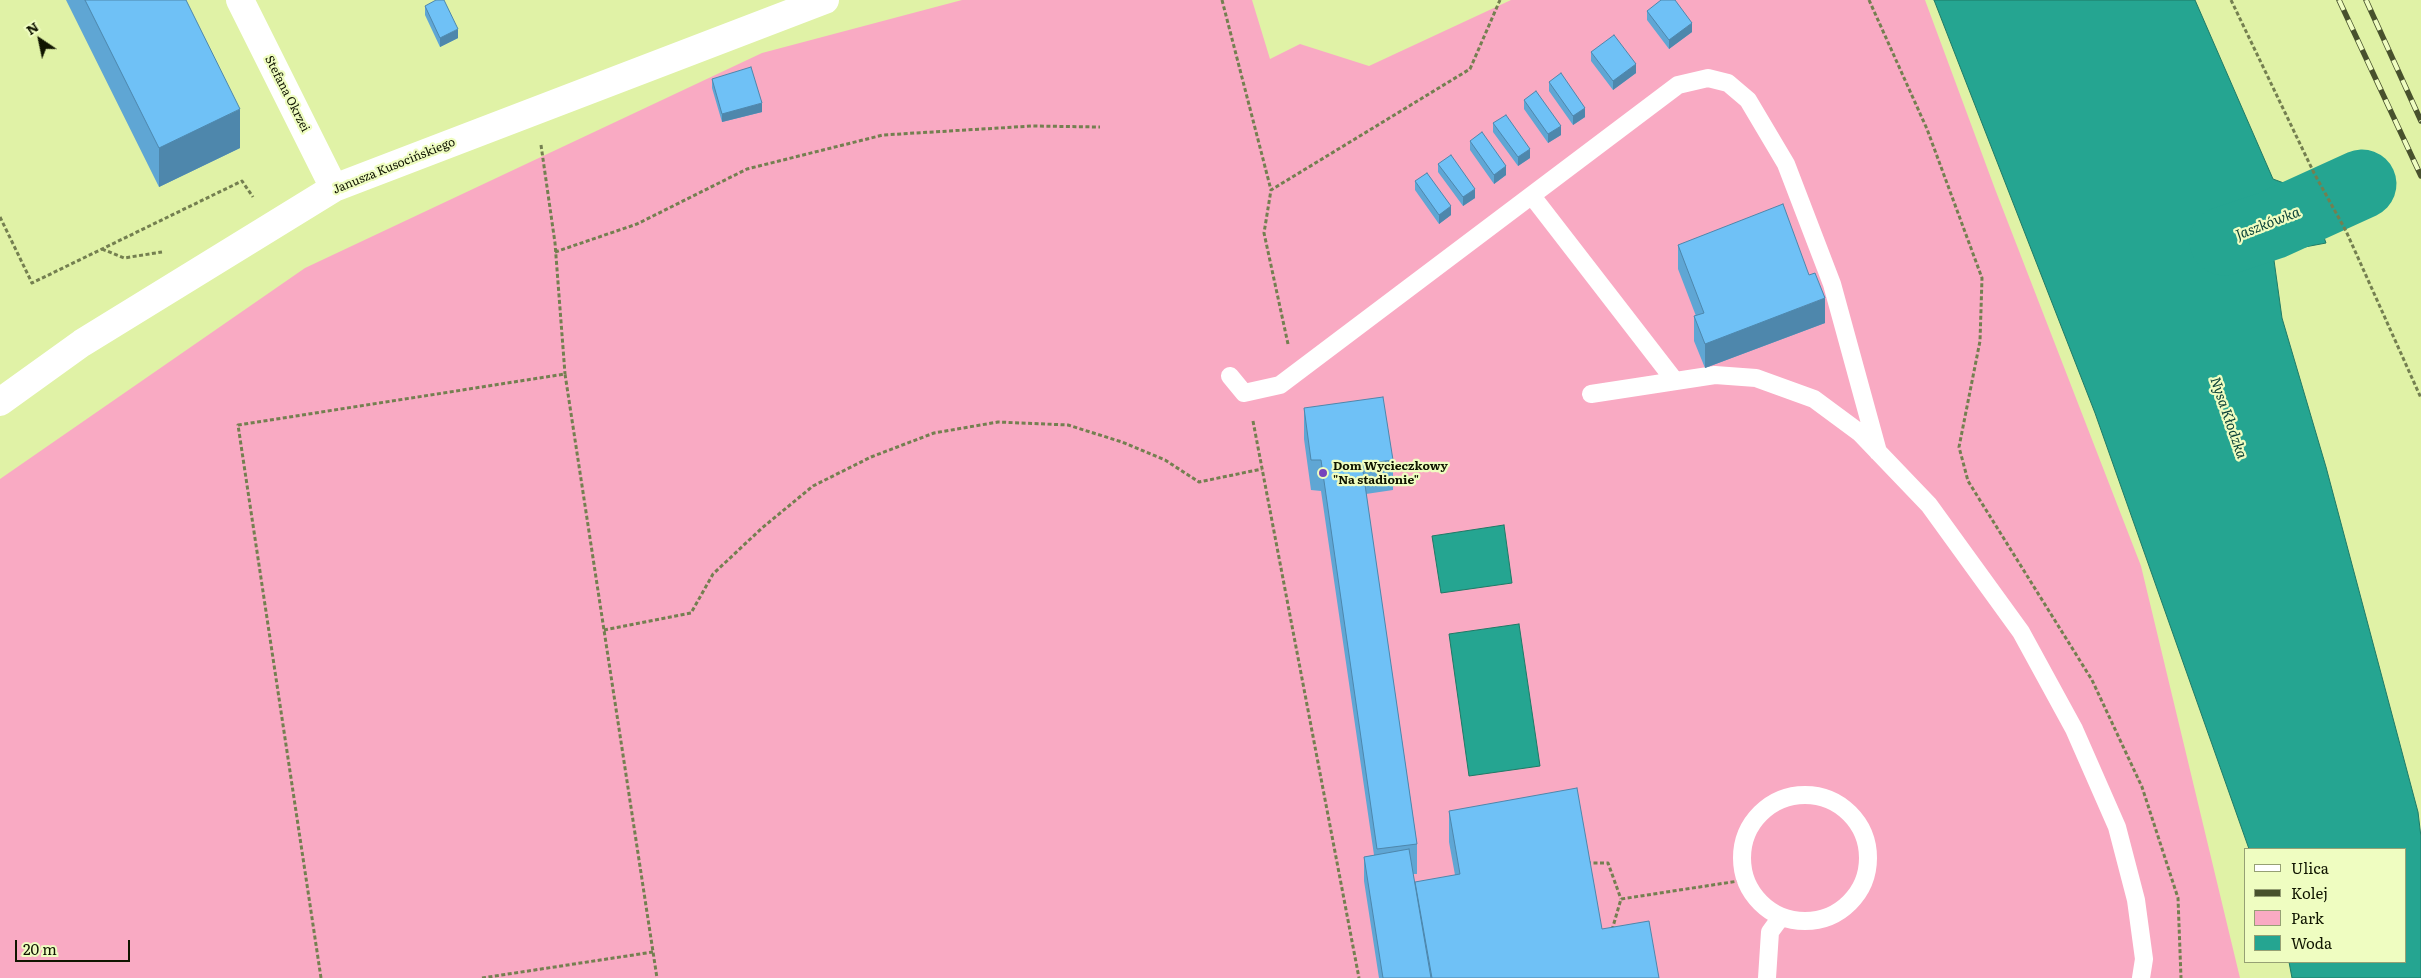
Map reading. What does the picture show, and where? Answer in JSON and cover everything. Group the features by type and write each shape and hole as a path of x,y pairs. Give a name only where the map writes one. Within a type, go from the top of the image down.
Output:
{"street":[{"name":"Stefana Okrzei","path":"240,0 334,188"},
{"name":"Janusza Kusocińskiego","path":"0,402 82,344 334,188 824,0"}],"lane":[{"path":"1230,376 1244,393 1280,385 1678,86 1708,78 1728,84 1748,100 1786,164 1832,284 1878,452"},
{"path":"1532,196 1675,381"},
{"path":"1591,394 1715,375 1756,378 1814,399 1860,433 1929,505 2021,632 2074,730 2119,836 2136,900 2144,959 2141,978"},
{"path":"1808,794 1826,798 1843,806 1856,820 1865,837 1868,856 1866,873 1860,890 1848,904 1833,915 1817,920 1798,921 1781,917 1766,908 1753,896 1745,880 1741,863 1742,846 1748,829 1758,814 1771,804 1789,796 1808,794"},
{"path":"1767,978 1770,932 1781,917"}],"path":[{"path":"1222,0 1271,190 1264,233 1295,374"},
{"path":"1271,190 1470,69 1500,0"},
{"path":"1869,0 1927,128 1982,278 1980,341 1959,447 1968,481 2092,680 2142,787 2178,898 2181,978"},
{"path":"2231,0 2314,173 2346,231 2421,398"},
{"path":"536,110 556,252 565,374 657,978"},
{"path":"556,252 637,224 747,169 883,135 1032,126 1100,127"},
{"path":"0,216 32,283 242,181 257,202"},
{"path":"321,978 238,425 565,374"},
{"path":"1252,420 1360,978"},
{"path":"604,630 691,614 713,574 762,528 813,486 871,457 934,432 998,422 1068,425 1122,442 1165,460 1199,482 1262,469"},
{"path":"1585,863 1608,863 1622,899 1610,934"},
{"path":"1622,899 1745,880"},
{"path":"482,978 653,952"}],"green space":[{"path":"962,0 1252,0 1270,59 1300,44 1369,66 1511,0 1925,0 1995,189 2141,566 2240,978 0,978 0,479 305,268 762,53"}],"water":[{"name":"Nysa Kłodzka","path":"1934,0 2195,0 2273,179 2308,192 2326,243 2273,253 2282,318 2326,467 2418,812 2421,837 2421,978 2292,978 2289,963 2406,963 2406,848 2249,848 2095,413"},
{"path":"1504,525 1512,583 1441,593 1432,536"},
{"path":"1519,624 1540,766 1469,776 1449,634"}],"building":[{"path":"85,0 186,0 240,109 159,148"},
{"path":"436,0 444,0 458,29 440,38 425,6"},
{"path":"1661,0 1675,0 1692,23 1669,40 1647,11"},
{"path":"1614,35 1636,64 1613,81 1591,52"},
{"path":"751,67 762,103 722,114 712,79"},
{"path":"1561,73 1585,108 1573,116 1549,82"},
{"path":"1536,91 1561,126 1548,134 1524,100"},
{"path":"1506,115 1530,149 1518,157 1493,123"},
{"path":"1482,132 1506,166 1494,175 1470,141"},
{"path":"1451,155 1475,189 1463,197 1438,164"},
{"path":"1427,173 1451,206 1439,215 1415,181"},
{"path":"1783,204 1809,275 1815,273 1825,298 1705,344 1694,316 1704,313 1678,245"},
{"path":"1383,397 1393,460 1362,464 1417,844 1377,849 1321,460 1311,460 1304,408"},
{"path":"1577,788 1602,929 1649,921 1659,978 1432,978 1415,882 1460,874 1449,811"},
{"path":"1409,849 1431,978 1383,978 1364,857"}],"waterway":[{"name":"Jaszkówka","path":"2224,241 2272,225 2362,184"}],"railway":[{"path":"2339,0 2421,176"},
{"path":"2366,0 2421,121"}],"place":[{"name":"Dom Wycieczkowy \"Na stadionie\"","path":"1323,473"}]}
